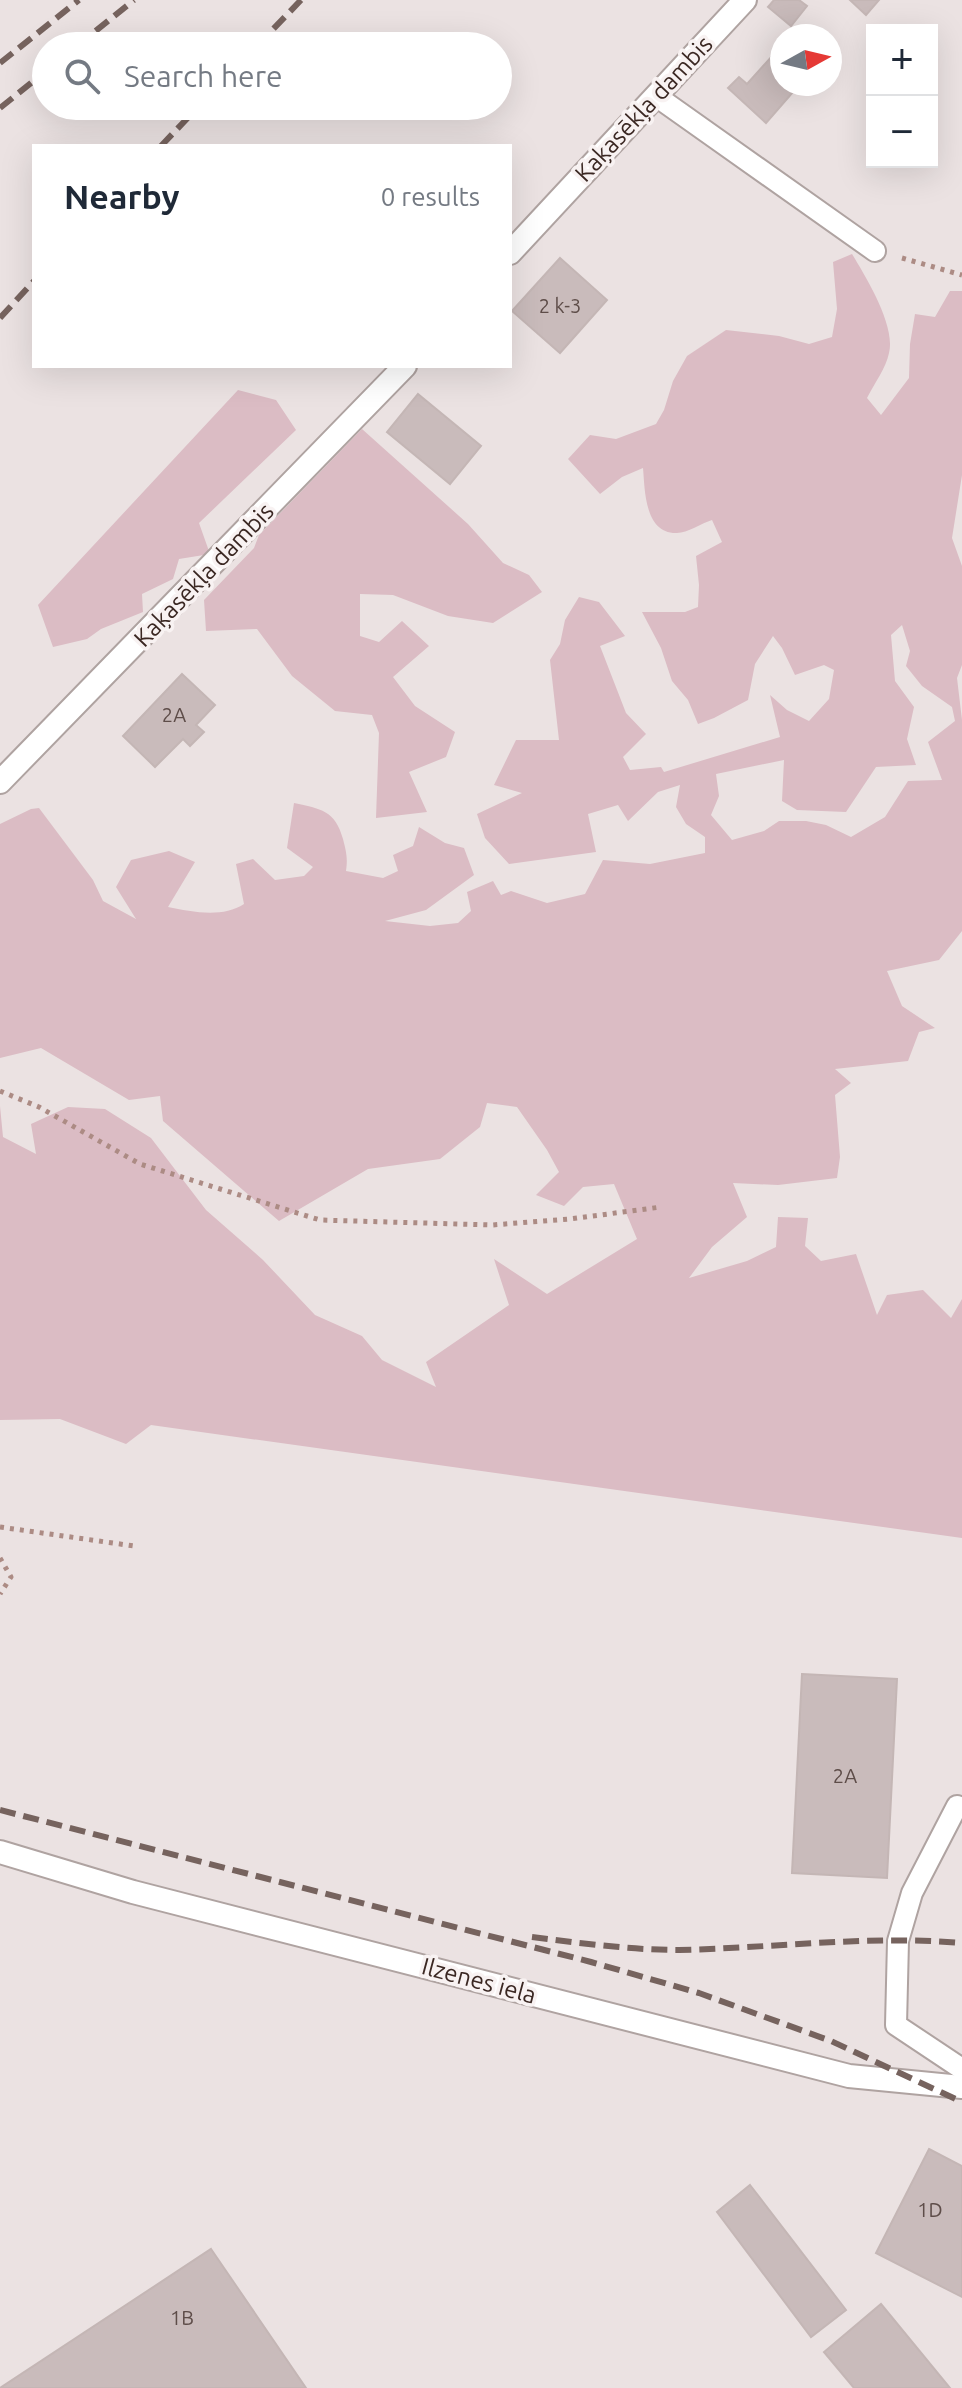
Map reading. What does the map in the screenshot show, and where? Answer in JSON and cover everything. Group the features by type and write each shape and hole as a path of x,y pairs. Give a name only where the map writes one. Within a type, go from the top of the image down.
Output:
{"street":[{"name":"Kaķasēkļa dambis","path":"512,251 745,0"},
{"name":"Kaķasēkļa dambis","path":"0,782 403,368"},
{"name":"Ilzenes iela","path":"0,1852 148,1896 849,2076 962,2087"}],"lane":[{"path":"656,96 875,251"},
{"path":"957,1806 912,1893 898,1941 896,2025 962,2069"}],"path":[{"path":"875,251 962,275"},
{"path":"0,1091 39,1107 140,1164 320,1220 492,1225 661,1207"},
{"path":"0,1527 134,1546"},
{"path":"0,1558 11,1577 0,1594"}],"shaded area":[{"path":"852,254 884,316 890,342 889,353 867,398 881,415 909,378 915,314 935,317 950,291 962,291 962,475 952,538 962,566 962,665 957,678 962,720 962,931 939,960 887,971 902,1006 935,1028 919,1032 908,1061 835,1069 851,1083 835,1095 840,1157 837,1178 778,1185 733,1183 747,1217 712,1247 689,1278 747,1261 776,1247 778,1217 808,1218 805,1246 821,1261 856,1254 877,1315 887,1295 923,1290 951,1318 962,1299 962,1538 151,1425 126,1444 60,1419 0,1420 0,1106 3,1137 36,1154 31,1124 68,1107 105,1109 151,1138 206,1210 263,1260 315,1315 362,1336 382,1360 436,1387 426,1362 509,1305 494,1259 547,1294 637,1239 614,1184 583,1187 564,1206 536,1195 559,1172 517,1107 487,1103 480,1127 440,1159 368,1169 279,1221 163,1121 160,1096 129,1100 41,1048 0,1058 0,824 39,808 93,880 103,901 136,919 116,887 131,860 169,851 195,862 168,907 197,912 227,911 244,904 236,864 253,859 275,880 304,876 313,867 287,848 294,803 326,812 336,822 345,847 346,871 383,878 398,871 393,855 413,846 419,827 445,843 464,848 474,875 426,910 385,921 430,926 458,923 471,911 467,892 493,881 501,895 511,891 547,903 585,894 603,860 650,864 705,853 705,837 686,824 676,807 680,785 658,792 628,821 618,805 588,814 596,852 509,864 485,838 477,814 522,793 494,785 516,740 559,740 550,660 560,644 565,620 579,597 599,602 625,636 600,646 626,713 646,734 623,757 630,770 661,767 664,772 780,737 770,695 787,710 809,721 829,699 834,670 824,665 795,675 773,636 755,664 748,700 698,724 688,700 672,681 661,648 642,612 685,612 698,607 696,556 722,542 712,520 681,533 666,531 658,526 648,509 643,468 622,477 600,494 568,459 590,435 616,439 656,424 687,356 726,330 779,336 809,344 832,337 837,309 833,262","holes":["902,625 910,651 906,666 922,686 952,707 955,721 928,742 942,780 908,781 885,817 851,837 826,825 779,821 764,831 732,840 711,815 719,796 716,774 784,760 782,801 797,810 846,812 876,767 916,765 907,739 914,707 895,681 891,635"]},
{"path":"238,390 276,400 296,430 199,523 210,554 179,559 173,579 142,594 143,612 101,629 87,639 53,647 38,605"},
{"path":"362,429 468,524 503,563 529,575 542,592 493,623 448,616 393,595 360,594 360,636 379,642 402,621 429,646 393,677 415,706 455,732 446,757 409,772 427,812 376,818 379,733 372,715 335,711 292,676 257,629 206,631 204,600 254,548 259,535"}],"building":[{"path":"774,0 799,0 807,6 793,24 768,7"},
{"path":"850,0 879,0 866,15"},
{"path":"770,58 770,96 790,96 766,123 728,88 739,77 747,84"},
{"path":"560,258 607,300 560,353 512,311"},
{"path":"418,394 481,446 450,484 387,432"},
{"path":"182,674 215,705 196,725 204,732 190,746 183,739 155,767 123,736"},
{"path":"802,1674 897,1679 887,1878 792,1873"},
{"path":"929,2149 962,2166 962,2297 876,2253"},
{"path":"750,2185 846,2310 811,2337 717,2212"},
{"path":"211,2249 306,2388 0,2388"},
{"path":"881,2304 950,2388 854,2388 824,2352"}],"railway":[{"path":"39,32 79,0"},
{"path":"94,32 134,0"},
{"path":"270,32 301,0"},
{"path":"0,63 32,37"},
{"path":"0,108 32,82"},
{"path":"163,144 186,120"},
{"path":"0,318 32,283"},
{"path":"0,1810 591,1962 699,1993 831,2041 962,2102"},
{"path":"532,1937 679,1950 891,1940 962,1943"}]}
